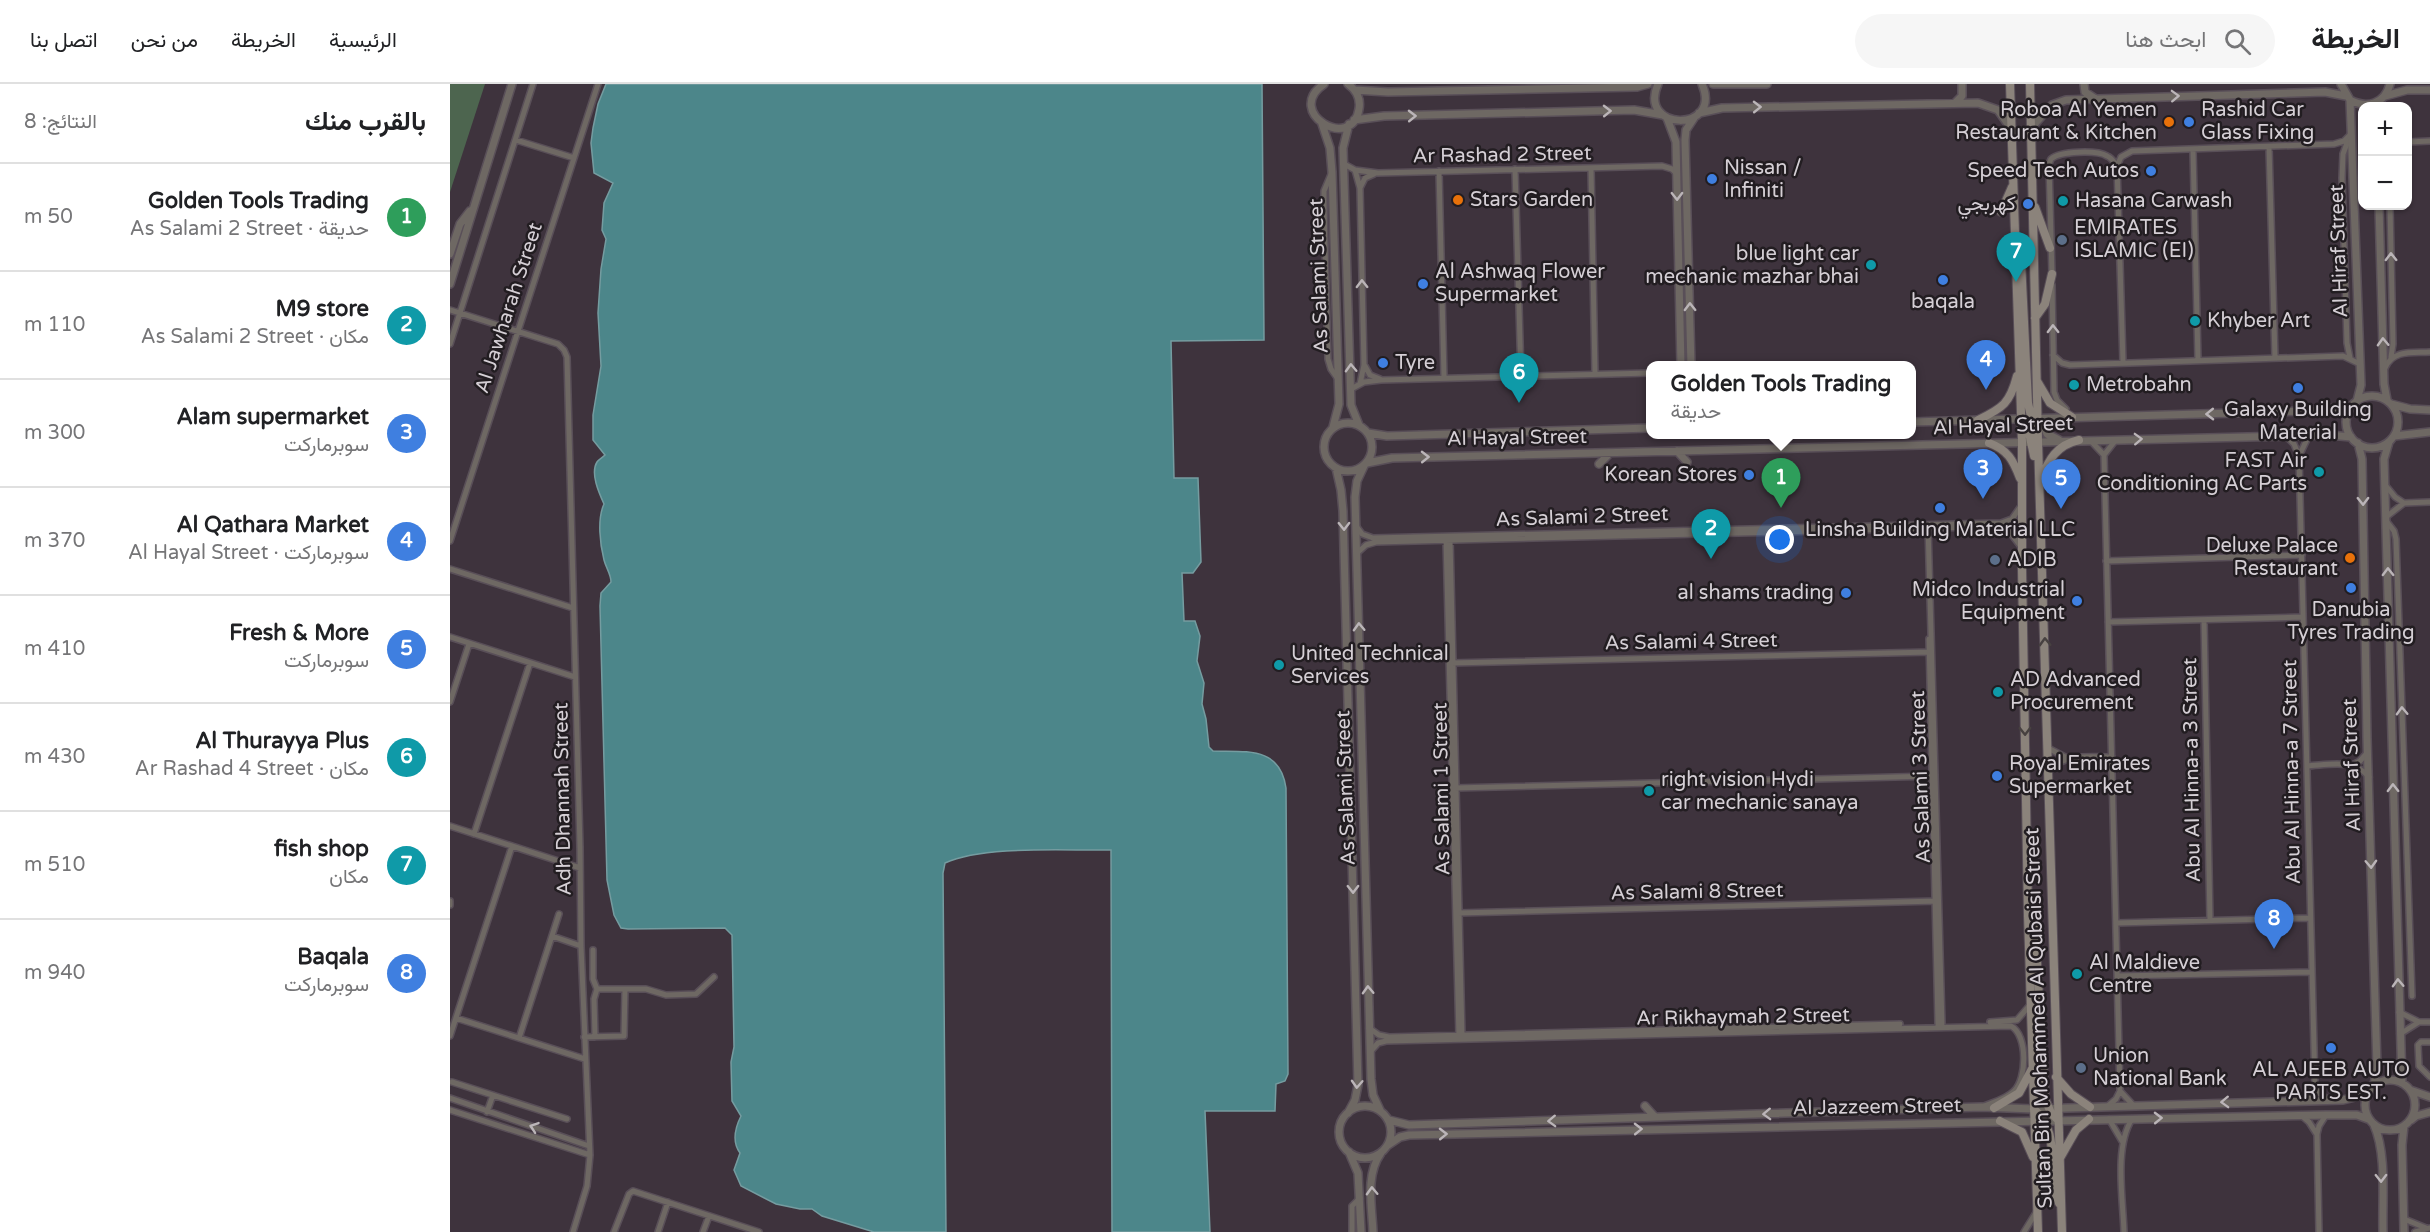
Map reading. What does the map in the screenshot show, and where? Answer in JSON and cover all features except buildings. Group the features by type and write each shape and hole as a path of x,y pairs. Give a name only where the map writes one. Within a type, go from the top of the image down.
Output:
{"main road":[{"name":"Sultan Bin Mohammed Al Qubaisi Street","path":"2010,84 2020,366 2030,419 2030,441 2039,481 2056,1077 2053,1108 2058,1120 2062,1232"},
{"name":"Sultan Bin Mohammed Al Qubaisi Street","path":"2030,84 2036,378 2030,419 2030,441 2022,484 2022,548 2028,916 2038,1232"},
{"path":"2001,212 2013,185"},
{"path":"2033,200 2050,248"},
{"path":"2016,251 2021,261 2030,419"},
{"path":"2034,319 2045,304 2052,274"},
{"path":"1978,420 2004,406 2010,398 2020,366"},
{"path":"2036,378 2050,403 2076,417"},
{"path":"2039,481 2058,449 2069,442 2079,440"},
{"path":"2030,441 2035,462 2037,552 2042,558"},
{"path":"1989,443 2010,456 2022,484"},
{"path":"2028,916 2035,928 2044,1083 2053,1108"},
{"path":"1994,1108 2019,1093 2034,1065"},
{"path":"2056,1077 2071,1094 2090,1107"},
{"path":"2034,1108 2045,1120 2051,1138 2055,1194 2061,1206"},
{"path":"2059,1160 2076,1130 2089,1119"},
{"path":"2000,1120 2022,1132 2029,1144 2036,1166"}],"street":[{"path":"450,284 512,84"},
{"path":"450,344 533,84"},
{"name":"Al Jawharah Street","path":"450,541 598,84"},
{"name":"As Salami Street","path":"1323,84 1314,95 1312,108 1317,120 1322,124 1330,148 1332,172 1339,404 1333,427"},
{"path":"1348,84 1355,90 1389,92 1576,86 1637,87 1648,84"},
{"path":"1659,84 1655,99 1675,138 1681,361"},
{"path":"1691,361 1685,140 1686,130 1697,115 1705,96 1702,84"},
{"path":"1713,84 1767,84"},
{"path":"1955,103 1962,96 1962,84"},
{"path":"2084,84 2085,92 2096,98"},
{"path":"2341,84 2348,98"},
{"path":"2381,101 2390,84"},
{"name":"As Salami Street","path":"1355,90 1359,108 1344,141 1344,164 1351,389 1352,405 1359,425"},
{"path":"2031,128 2046,111 2060,102 2096,98 2325,92 2364,105 2408,90 2430,90"},
{"name":"Al Hiraf Street","path":"2348,98 2361,389 2354,403"},
{"path":"1322,124 1336,129 1351,122 1384,116 1634,110 1683,122 1697,115 1722,108 1980,103 1991,105 2002,112 2010,128"},
{"path":"2123,362 2117,166 2121,157 2130,151 2328,144 2344,141 2351,134"},
{"path":"2350,358 2347,343 2343,157 2351,134"},
{"path":"516,140 574,158"},
{"path":"2412,142 2430,141"},
{"path":"2328,144 2338,149 2343,157"},
{"path":"2269,147 2275,358"},
{"path":"2193,150 2198,360"},
{"path":"2076,417 2063,407 2054,392 2049,164 2052,157 2062,153 2099,153 2109,156 2117,166"},
{"path":"1662,166 1676,156"},
{"name":"Ar Rashad 2 Street","path":"1344,164 1354,170 1378,173 1662,166 1672,169 1677,174"},
{"path":"1591,168 1595,374"},
{"path":"1354,170 1360,188 1365,365 1360,384"},
{"path":"1515,170 1521,376"},
{"path":"1439,171 1444,377"},
{"path":"1360,188 1365,178 1378,173"},
{"path":"450,254 458,229 472,209"},
{"name":"Al Hiraf Street","path":"2379,210 2384,370 2389,402"},
{"path":"2384,370 2391,357 2393,344 2390,210"},
{"path":"458,229 465,226 466,234"},
{"name":"Adh Dhannah Street","path":"450,310 550,342 561,351 566,363 582,983 590,1155 587,1186 573,1232"},
{"path":"2335,356 2344,350 2347,343"},
{"path":"2393,344 2406,353"},
{"path":"2391,357 2406,353 2430,352"},
{"path":"2053,355 2062,363 2070,364 2335,356 2350,358 2360,364"},
{"path":"2054,377 2060,368 2070,364"},
{"path":"1365,365 1370,375 1381,380"},
{"path":"1351,389 1360,384 1381,380 1646,373"},
{"path":"2430,410 2410,410 2375,396 2354,403 2347,421 2351,437 2358,443 2371,448 2383,445 2391,439 2430,432"},
{"path":"2389,402 2395,410 2398,423 2391,439"},
{"name":"Al Hayal Street","path":"1916,422 2307,411 2354,403"},
{"path":"2059,418 2050,420 2044,427 2047,434 2060,440"},
{"path":"1346,422 1359,425 1368,433 1372,451 1365,464 1347,472 1336,468 1328,461 1324,449 1325,438 1333,427 1346,422"},
{"name":"Al Hayal Street","path":"1368,433 1398,435 1646,428"},
{"name":"Al Hayal Street","path":"1365,464 1392,458 2060,440 2337,434 2351,437"},
{"name":"Abu Al Hinna-a 7 Street","path":"2309,435 2299,456 2315,1087"},
{"path":"2286,436 2294,444 2299,456"},
{"name":"Al Hiraf Street","path":"2391,439 2384,459 2402,1083"},
{"path":"2091,440 2104,455"},
{"path":"2109,1106 2120,1091 2104,455 2116,440"},
{"name":"Al Hiraf Street","path":"2358,443 2362,478 2377,1067 2374,1085"},
{"path":"1677,451 1687,462"},
{"path":"1599,464 1610,453"},
{"name":"As Salami Street","path":"1365,464 1356,486 1356,526 1369,1028 1372,1090 1380,1110"},
{"name":"As Salami Street","path":"1336,468 1343,511 1358,1085 1347,1113"},
{"path":"2385,486 2404,503 2430,502"},
{"path":"2404,503 2387,520 2396,539 2412,996"},
{"path":"1927,526 2007,522 2014,517 2022,505"},
{"name":"As Salami 2 Street","path":"1356,526 1362,534 1370,538 1448,539 1486,535 2000,526 2012,533 2022,548"},
{"name":"As Salami 2 Street","path":"1357,553 1363,546 1376,542 1927,526"},
{"name":"As Salami 3 Street","path":"1927,526 1940,1025"},
{"name":"As Salami 1 Street","path":"1448,539 1461,1037"},
{"path":"2106,561 2302,555"},
{"path":"450,569 573,608"},
{"path":"2108,622 2303,617"},
{"name":"Abu Al Hinna-a 3 Street","path":"2204,620 2210,920"},
{"path":"450,637 575,677"},
{"path":"450,702 469,644"},
{"name":"As Salami 4 Street","path":"1451,663 1931,652"},
{"path":"474,834 530,663"},
{"path":"2048,748 2067,758"},
{"path":"2352,765 2360,761 2368,752"},
{"path":"2049,770 2059,760 2067,758 2112,757"},
{"path":"2307,766 2352,765 2360,767 2369,777"},
{"path":"1455,788 1934,776"},
{"path":"450,826 580,868"},
{"path":"450,1036 512,846"},
{"name":"As Salami 8 Street","path":"1458,913 1937,901"},
{"path":"519,1038 559,914"},
{"path":"2116,923 2310,918"},
{"path":"552,936 581,946"},
{"path":"2397,949 2410,937"},
{"path":"593,950 595,1037"},
{"path":"2117,976 2312,972"},
{"path":"582,983 595,989 646,989 666,995 694,994 701,991 714,977"},
{"path":"583,995 595,989"},
{"path":"584,1036 621,1037 625,1034 625,989"},
{"name":"Ar Rikhaymah 2 Street","path":"1648,1032 1904,1028 2013,1021 2022,1017 2031,1003"},
{"path":"2399,1012 2419,1022 2430,1022"},
{"path":"456,1018 585,1059"},
{"path":"2400,1035 2419,1022"},
{"name":"Ar Rikhaymah 2 Street","path":"1369,1028 1386,1037 1461,1037 1940,1025 2008,1026 2020,1033 2023,1071 2020,1082 2008,1096 1981,1107"},
{"path":"1370,1052 1383,1041 1461,1037"},
{"path":"2430,1042 2421,1042 2418,1045 2419,1066 2430,1077"},
{"path":"2383,1232 2380,1150 2378,1135 2364,1107 2367,1094 2374,1085 2388,1080 2402,1083 2410,1090 2430,1097"},
{"path":"452,1082 567,1119"},
{"path":"2303,1101 2312,1094 2315,1087 2323,1097 2330,1101"},
{"path":"2404,1232 2402,1145 2407,1124 2415,1106 2410,1090"},
{"path":"2120,1091 2133,1105"},
{"name":"Al Jazzeem Street","path":"1389,1120 1408,1125 1981,1107 2053,1108 2330,1101 2367,1094"},
{"path":"487,1112 493,1095"},
{"path":"450,1098 589,1146"},
{"path":"1361,1232 1357,1167 1343,1145 1340,1135 1342,1121 1347,1113 1363,1106 1380,1110 1389,1120 1391,1134 1388,1145 1376,1160 1372,1174 1373,1232"},
{"path":"1645,1106 1655,1117"},
{"path":"450,1110 590,1155"},
{"path":"2371,1122 2389,1130 2407,1124 2416,1116 2430,1112"},
{"path":"2319,1232 2317,1134 2326,1114"},
{"name":"Al Jazzeem Street","path":"1388,1145 1400,1137 1409,1135 2000,1120 2326,1114 2357,1115 2371,1122"},
{"path":"2301,1115 2312,1125 2317,1134"},
{"path":"2124,1232 2122,1143 2126,1127 2132,1118"},
{"path":"2109,1119 2122,1143"},
{"path":"1349,1152 1366,1158 1382,1152"},
{"path":"615,1232 632,1191 759,1232"},
{"path":"1352,1232 1352,1206 1360,1198"},
{"path":"658,1232 668,1202"},
{"path":"2024,1232 2037,1209"},
{"path":"703,1232 709,1216"},
{"path":"2404,1219 2428,1228"},
{"path":"2415,1232 2428,1228"}],"green space":[{"path":"450,84 485,84 450,192"}],"water":[{"path":"606,84 1262,84 1264,340 1171,341 1174,478 1198,478 1201,562 1193,573 1182,573 1184,621 1195,621 1200,636 1197,661 1204,683 1202,704 1209,747 1213,751 1249,752 1269,758 1277,765 1286,788 1288,1074 1285,1081 1276,1084 1275,1111 1205,1111 1210,1232 1112,1232 1111,850 1003,851 962,857 945,863 943,873 946,1232 874,1232 822,1216 812,1209 776,1204 741,1186 734,1170 740,1153 735,1135 741,1116 732,1101 731,1062 734,1047 732,935 725,928 621,928 614,915 607,880 600,606 601,593 611,582 600,539 600,517 604,504 594,472 597,462 605,455 593,440 593,415 601,366 598,313 606,239 602,230 604,203 613,183 594,173 591,143 598,104"}],"place":[{"name":"Roboa Al Yemen Restaurant & Kitchen","path":"2169,122"},
{"name":"Rashid Car Glass Fixing","path":"2189,122"},
{"name":"Speed Tech Autos","path":"2151,171"},
{"name":"Nissan / Infiniti","path":"1712,179"},
{"name":"Stars Garden","path":"1458,200"},
{"name":"Hasana Carwash","path":"2063,201"},
{"name":"كهربجي","path":"2028,204"},
{"name":"EMIRATES ISLAMIC (EI)","path":"2062,240"},
{"name":"blue light car mechanic mazhar bhai","path":"1871,265"},
{"name":"baqala","path":"1943,280"},
{"name":"fish shop","path":"2016,282"},
{"name":"Al Ashwaq Flower Supermarket","path":"1423,284"},
{"name":"Khyber Art","path":"2195,321"},
{"name":"Tyre","path":"1383,363"},
{"name":"Metrobahn","path":"2074,385"},
{"name":"Galaxy Building Material","path":"2298,388"},
{"name":"Al Qathara Market","path":"1986,390"},
{"name":"Al Thurayya Plus","path":"1519,403"},
{"name":"FAST Air Conditioning AC Parts","path":"2319,472"},
{"name":"Korean Stores","path":"1749,475"},
{"name":"Alam supermarket","path":"1983,499"},
{"name":"Golden Tools Trading","path":"1781,508"},
{"name":"Linsha Building Material LLC","path":"1940,508"},
{"name":"Fresh & More","path":"2061,509"},
{"name":"Deluxe Palace Restaurant","path":"2350,558"},
{"name":"M9 store","path":"1711,559"},
{"name":"ADIB","path":"1995,560"},
{"name":"Danubia Tyres Trading","path":"2351,588"},
{"name":"al shams trading","path":"1846,593"},
{"name":"Midco Industrial Equipment","path":"2077,601"},
{"name":"United Technical Services","path":"1279,665"},
{"name":"AD Advanced Procurement","path":"1998,692"},
{"name":"Royal Emirates Supermarket","path":"1997,776"},
{"name":"right vision Hydi car mechanic sanaya","path":"1649,791"},
{"name":"Baqala","path":"2274,949"},
{"name":"Al Maldieve Centre","path":"2077,974"},
{"name":"AL AJEEB AUTO PARTS EST.","path":"2331,1048"},
{"name":"Union National Bank","path":"2081,1068"}]}
